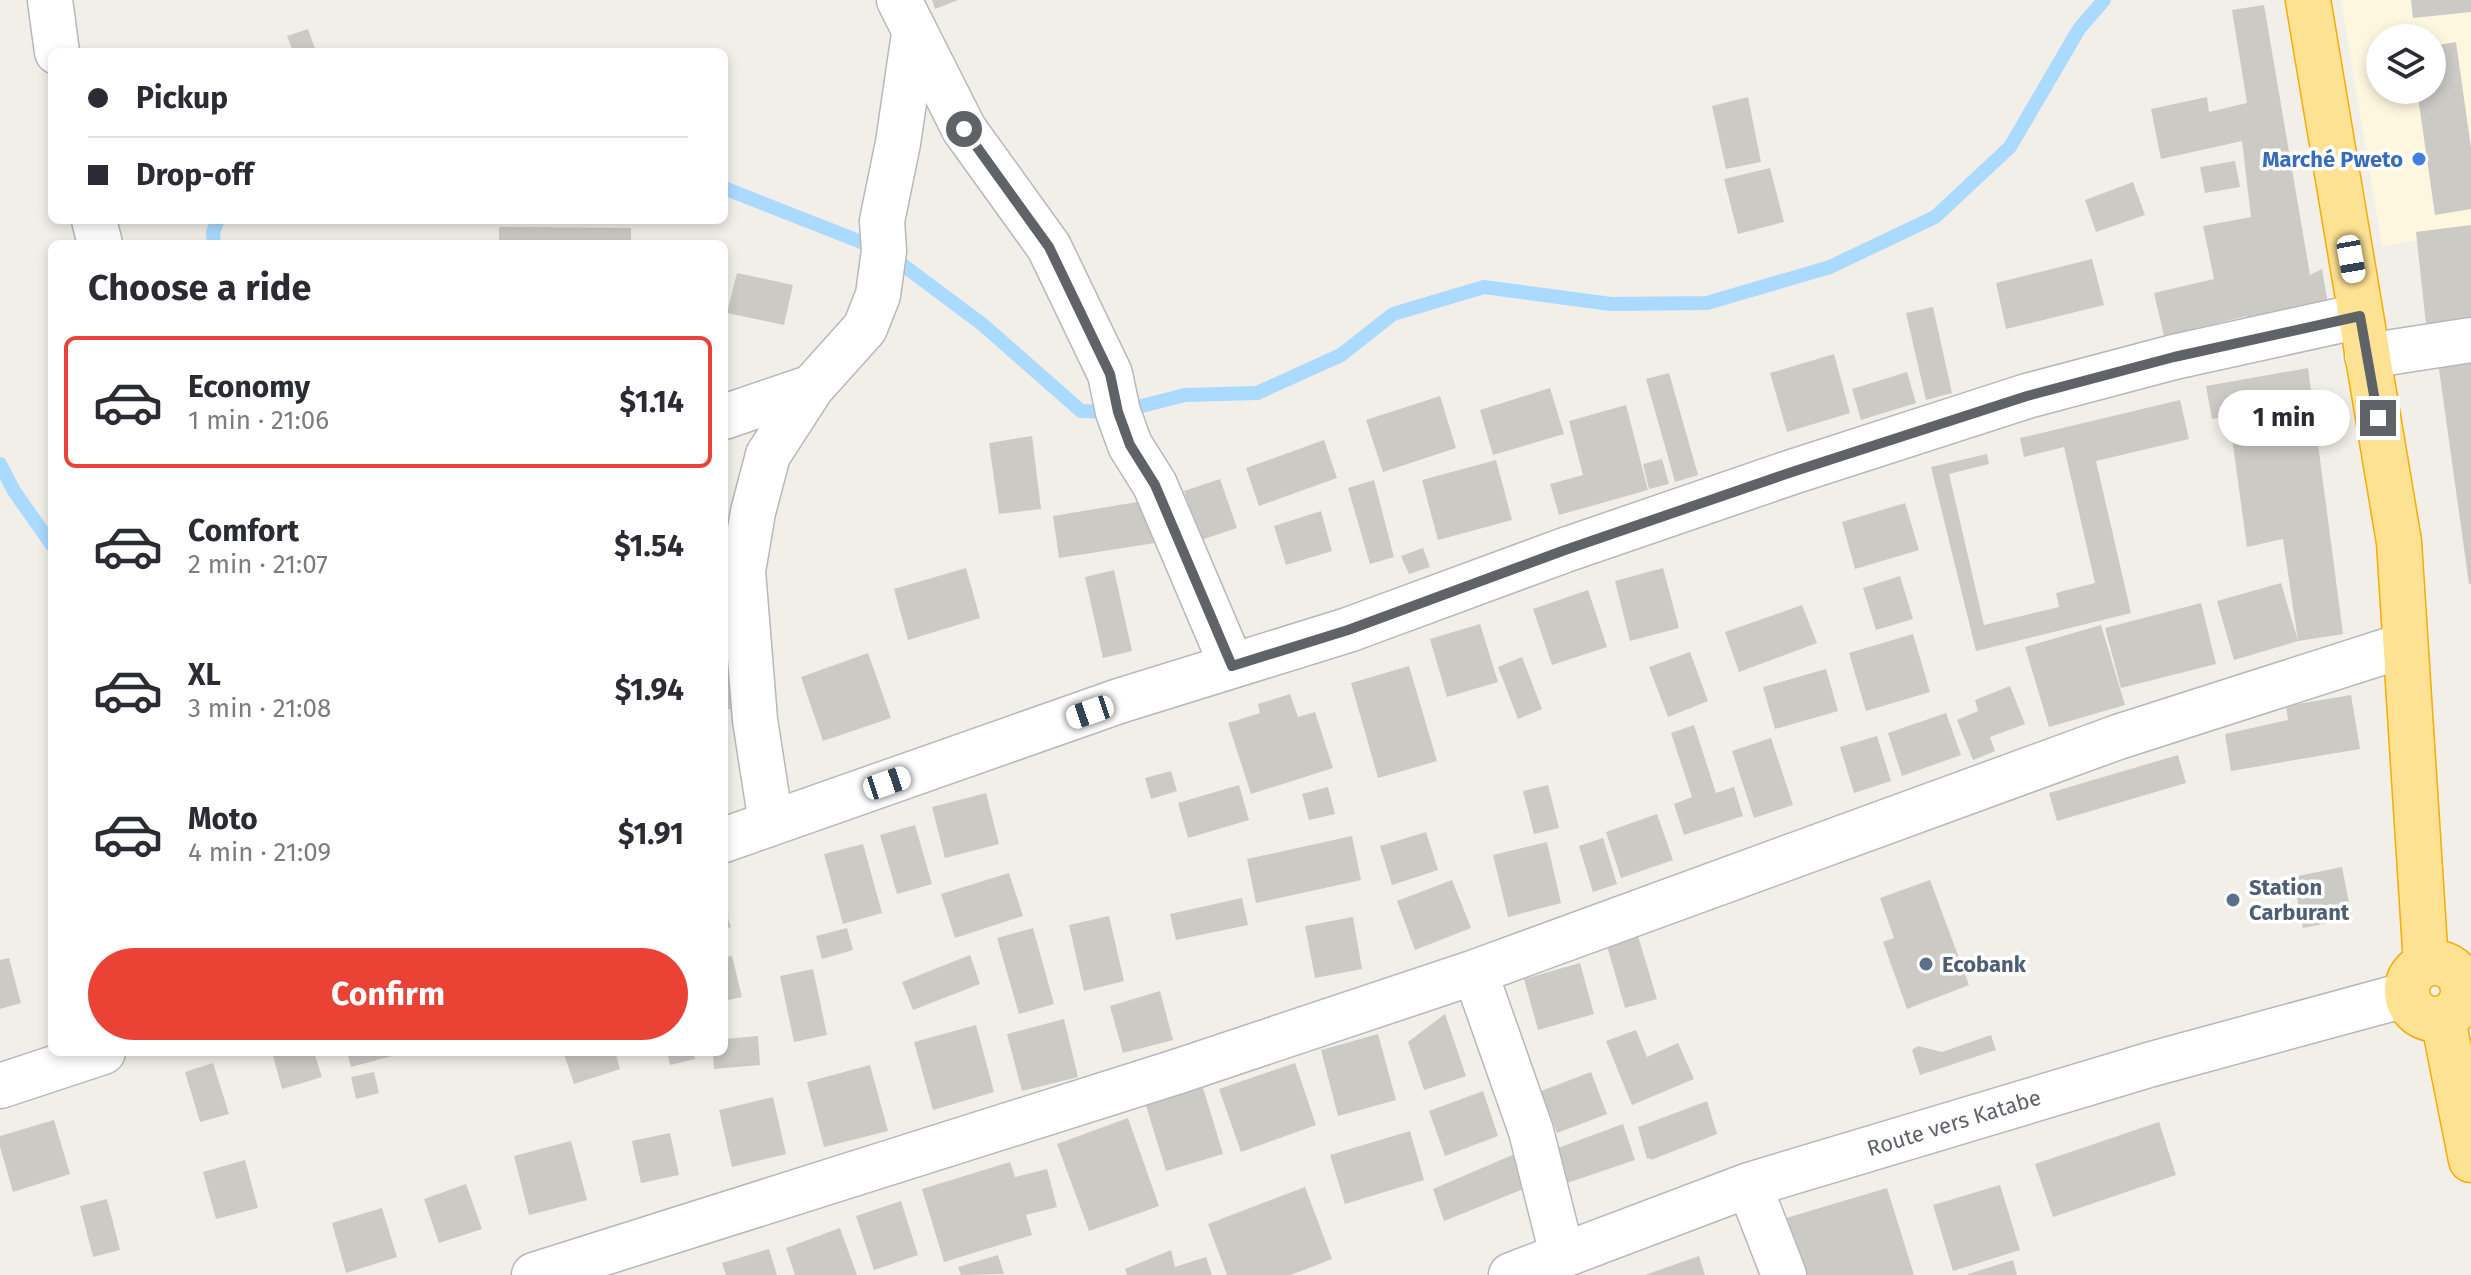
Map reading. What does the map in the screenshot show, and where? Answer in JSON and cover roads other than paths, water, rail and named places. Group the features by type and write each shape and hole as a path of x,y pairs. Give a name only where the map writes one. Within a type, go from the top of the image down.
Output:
{"highway":[{"path":"2308,0 2399,542 2415,979"},
{"path":"2415,979 2436,962 2456,971 2462,981 2460,1004 2443,1019 2471,1160"}],"street":[{"path":"50,0 56,48"},
{"path":"906,17 964,129 1049,247 1110,374 1118,412 1130,445 1155,485 1232,666"},
{"path":"771,823 755,720 743,571 753,512 768,455 812,387 865,328 878,295 884,251 882,221 898,143 906,17"},
{"path":"728,839 1119,701 1348,630 1565,550 2027,396 2174,357 2364,336 2471,340"},
{"path":"728,416 812,387"},
{"path":"534,1275 1179,1071 1475,972 2118,737 2405,645"},
{"path":"1475,972 1531,1131 1562,1254"},
{"name":"Route vers Katabe","path":"1511,1275 1749,1185 2152,1064 2415,979"},
{"path":"0,1086 91,1056"},
{"path":"1749,1185 1784,1275"}],"waterway":[{"path":"728,190 884,251 982,324 1081,411 1118,412 1185,395 1257,393 1341,355 1393,314 1484,287 1611,304 1707,303 1830,267 1935,217 2010,147 2079,29 2104,0"},
{"path":"214,240 216,224"},
{"path":"0,464 14,491 48,539"}],"place":[{"name":"Marché Pweto","path":"2419,159"},
{"name":"Station Carburant","path":"2233,900"},
{"name":"Ecobank","path":"1926,964"}]}
